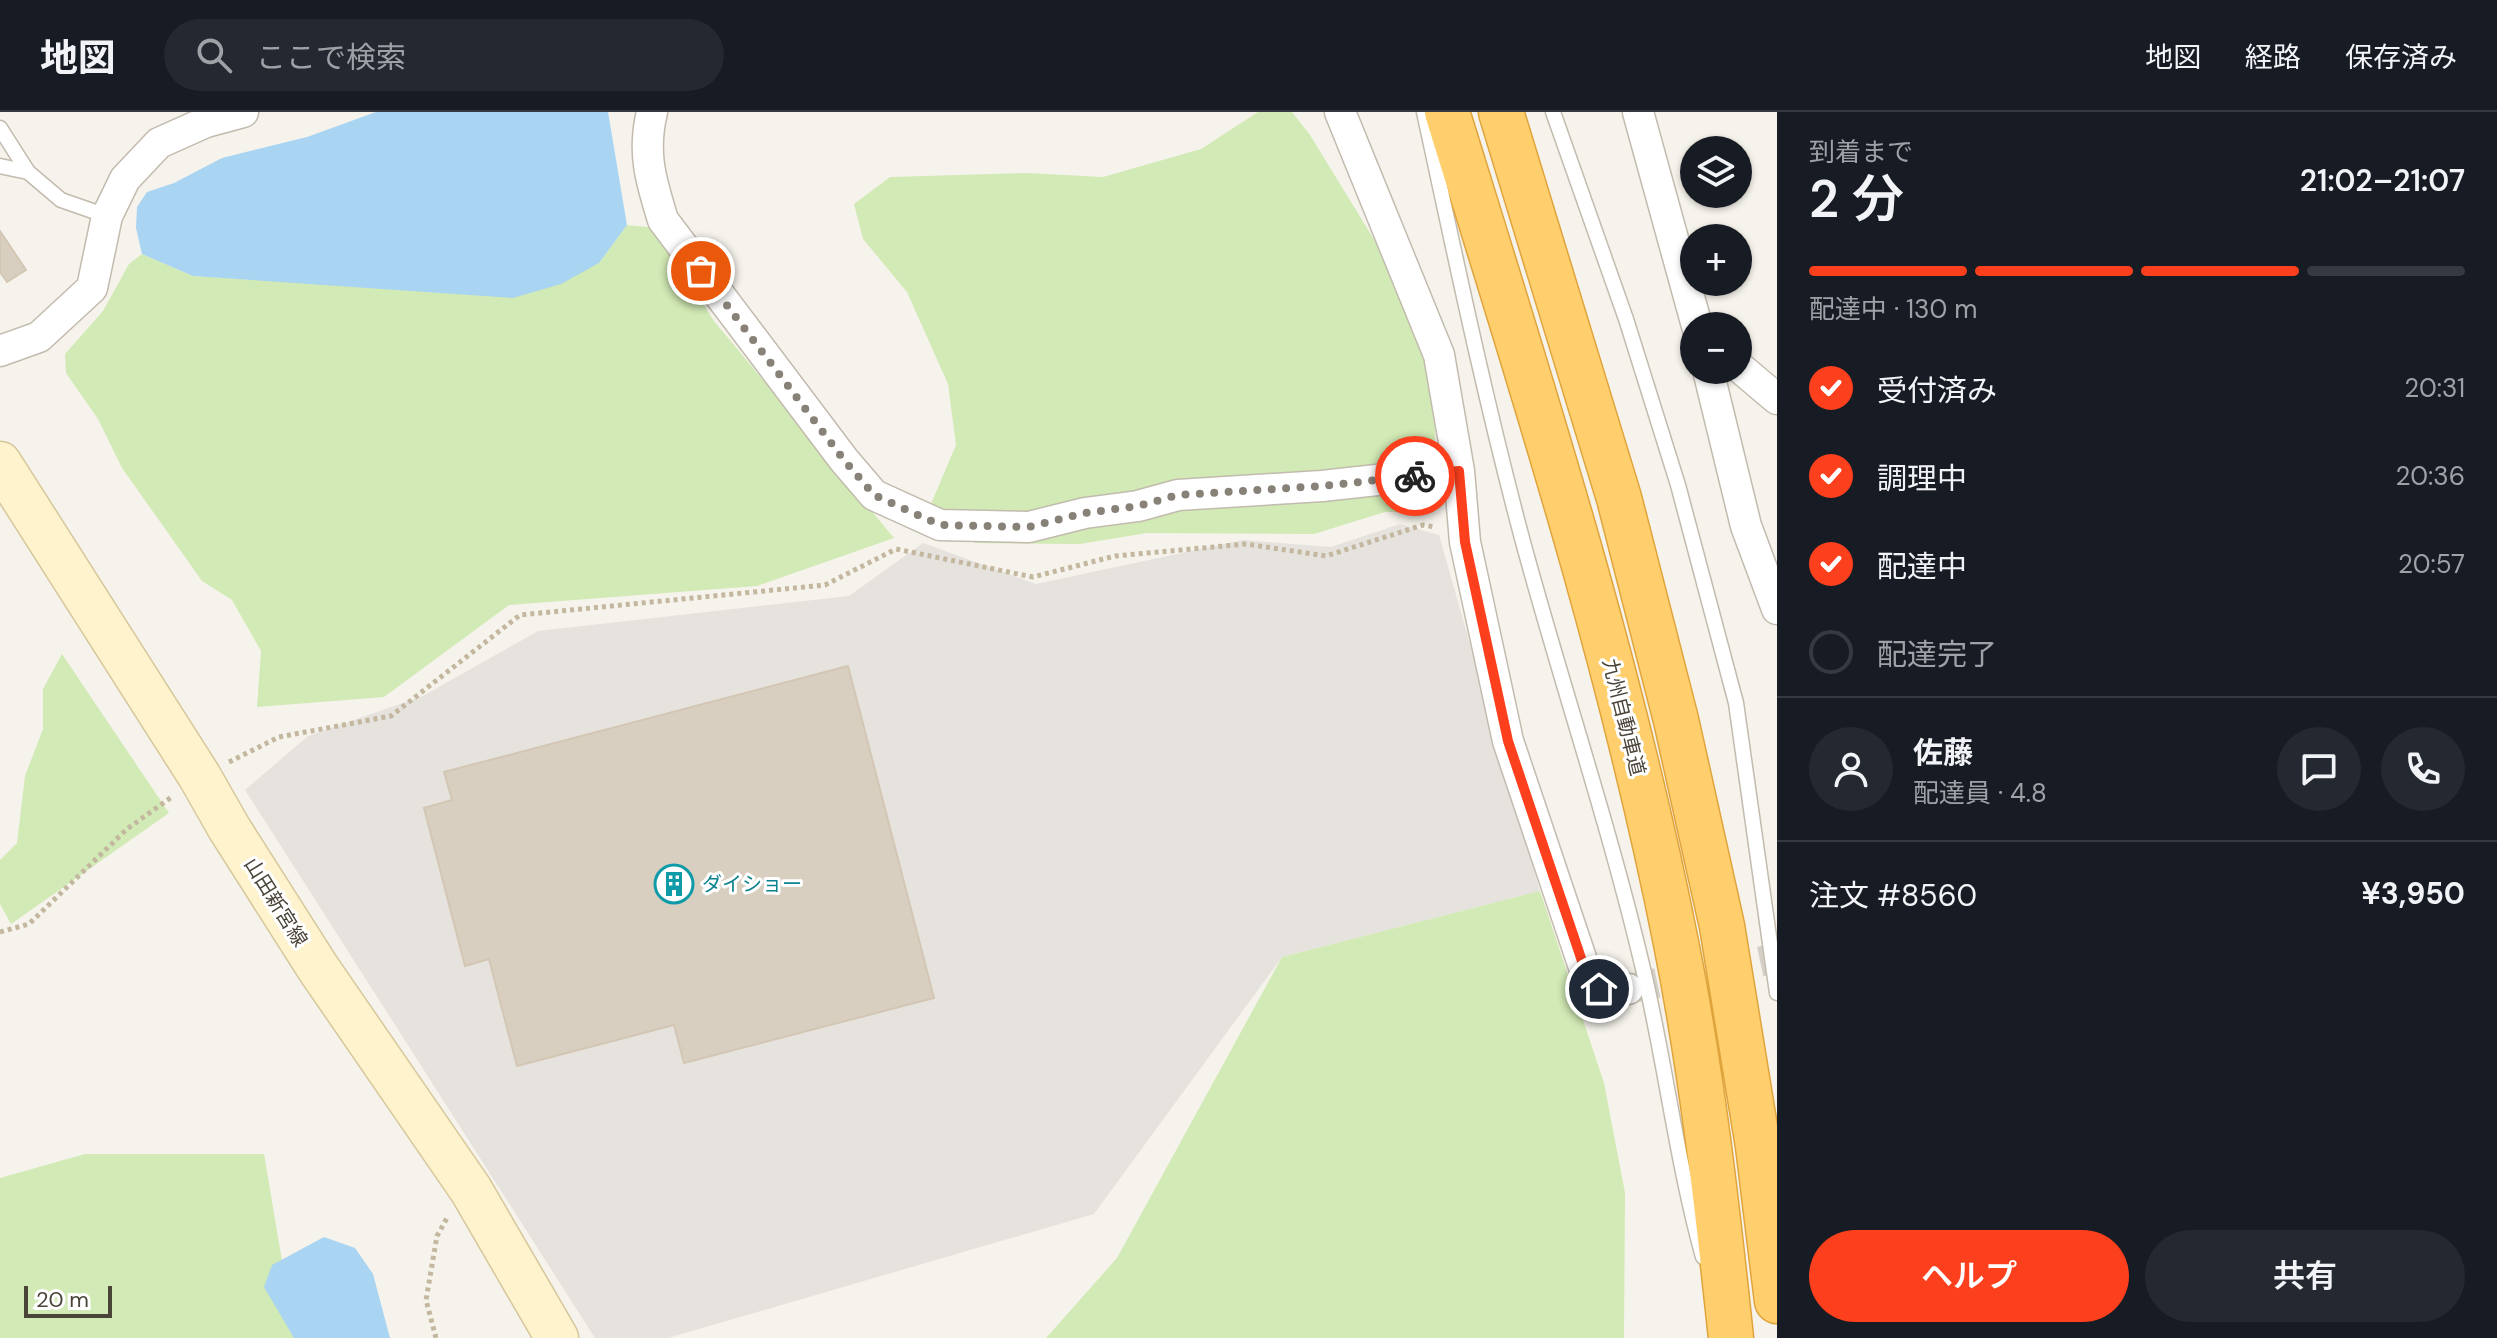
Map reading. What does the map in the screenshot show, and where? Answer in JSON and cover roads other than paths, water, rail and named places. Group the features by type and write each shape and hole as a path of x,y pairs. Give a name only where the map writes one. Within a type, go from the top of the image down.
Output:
{"highway":[{"name":"九州自動車道","path":"1447,112 1567,501 1627,723 1676,943 1711,1157 1728,1338"},
{"path":"1501,112 1619,498 1676,720 1722,926 1758,1146 1777,1301"}],"main road":[{"name":"山田新宮線","path":"0,463 318,968 471,1190 557,1338"}],"street":[{"path":"0,351 39,337 92,288 107,216 125,179 159,143 206,122 243,112"},
{"path":"652,112 646,151 663,220 844,460 874,495 940,525 1029,527 1178,495 1322,486 1459,471"},
{"path":"1340,112 1439,355 1459,471 1464,530 1508,741 1586,973 1599,989 1628,989"},
{"path":"1638,112 1693,312"},
{"path":"1752,378 1777,399"},
{"path":"1711,384 1746,526 1777,609"}],"lane":[{"path":"1424,112 1475,349 1520,527 1597,794 1644,973 1689,1207 1728,1338"},
{"path":"1553,112 1626,319 1678,485 1736,703 1777,993"},
{"path":"0,128 28,172 61,200 107,216"},
{"path":"0,166 28,172"}],"water":[{"path":"376,112 608,112 627,225 599,263 561,284 513,298 193,276 142,254 136,228 137,207 147,192 174,183 222,158 307,137"},
{"path":"324,1237 355,1248 373,1274 390,1338 294,1338 264,1287 272,1265"}],"tunnel":[{"path":"1628,989 1777,958"}],"place":[{"name":"ダイショー","path":"674,884"}]}
